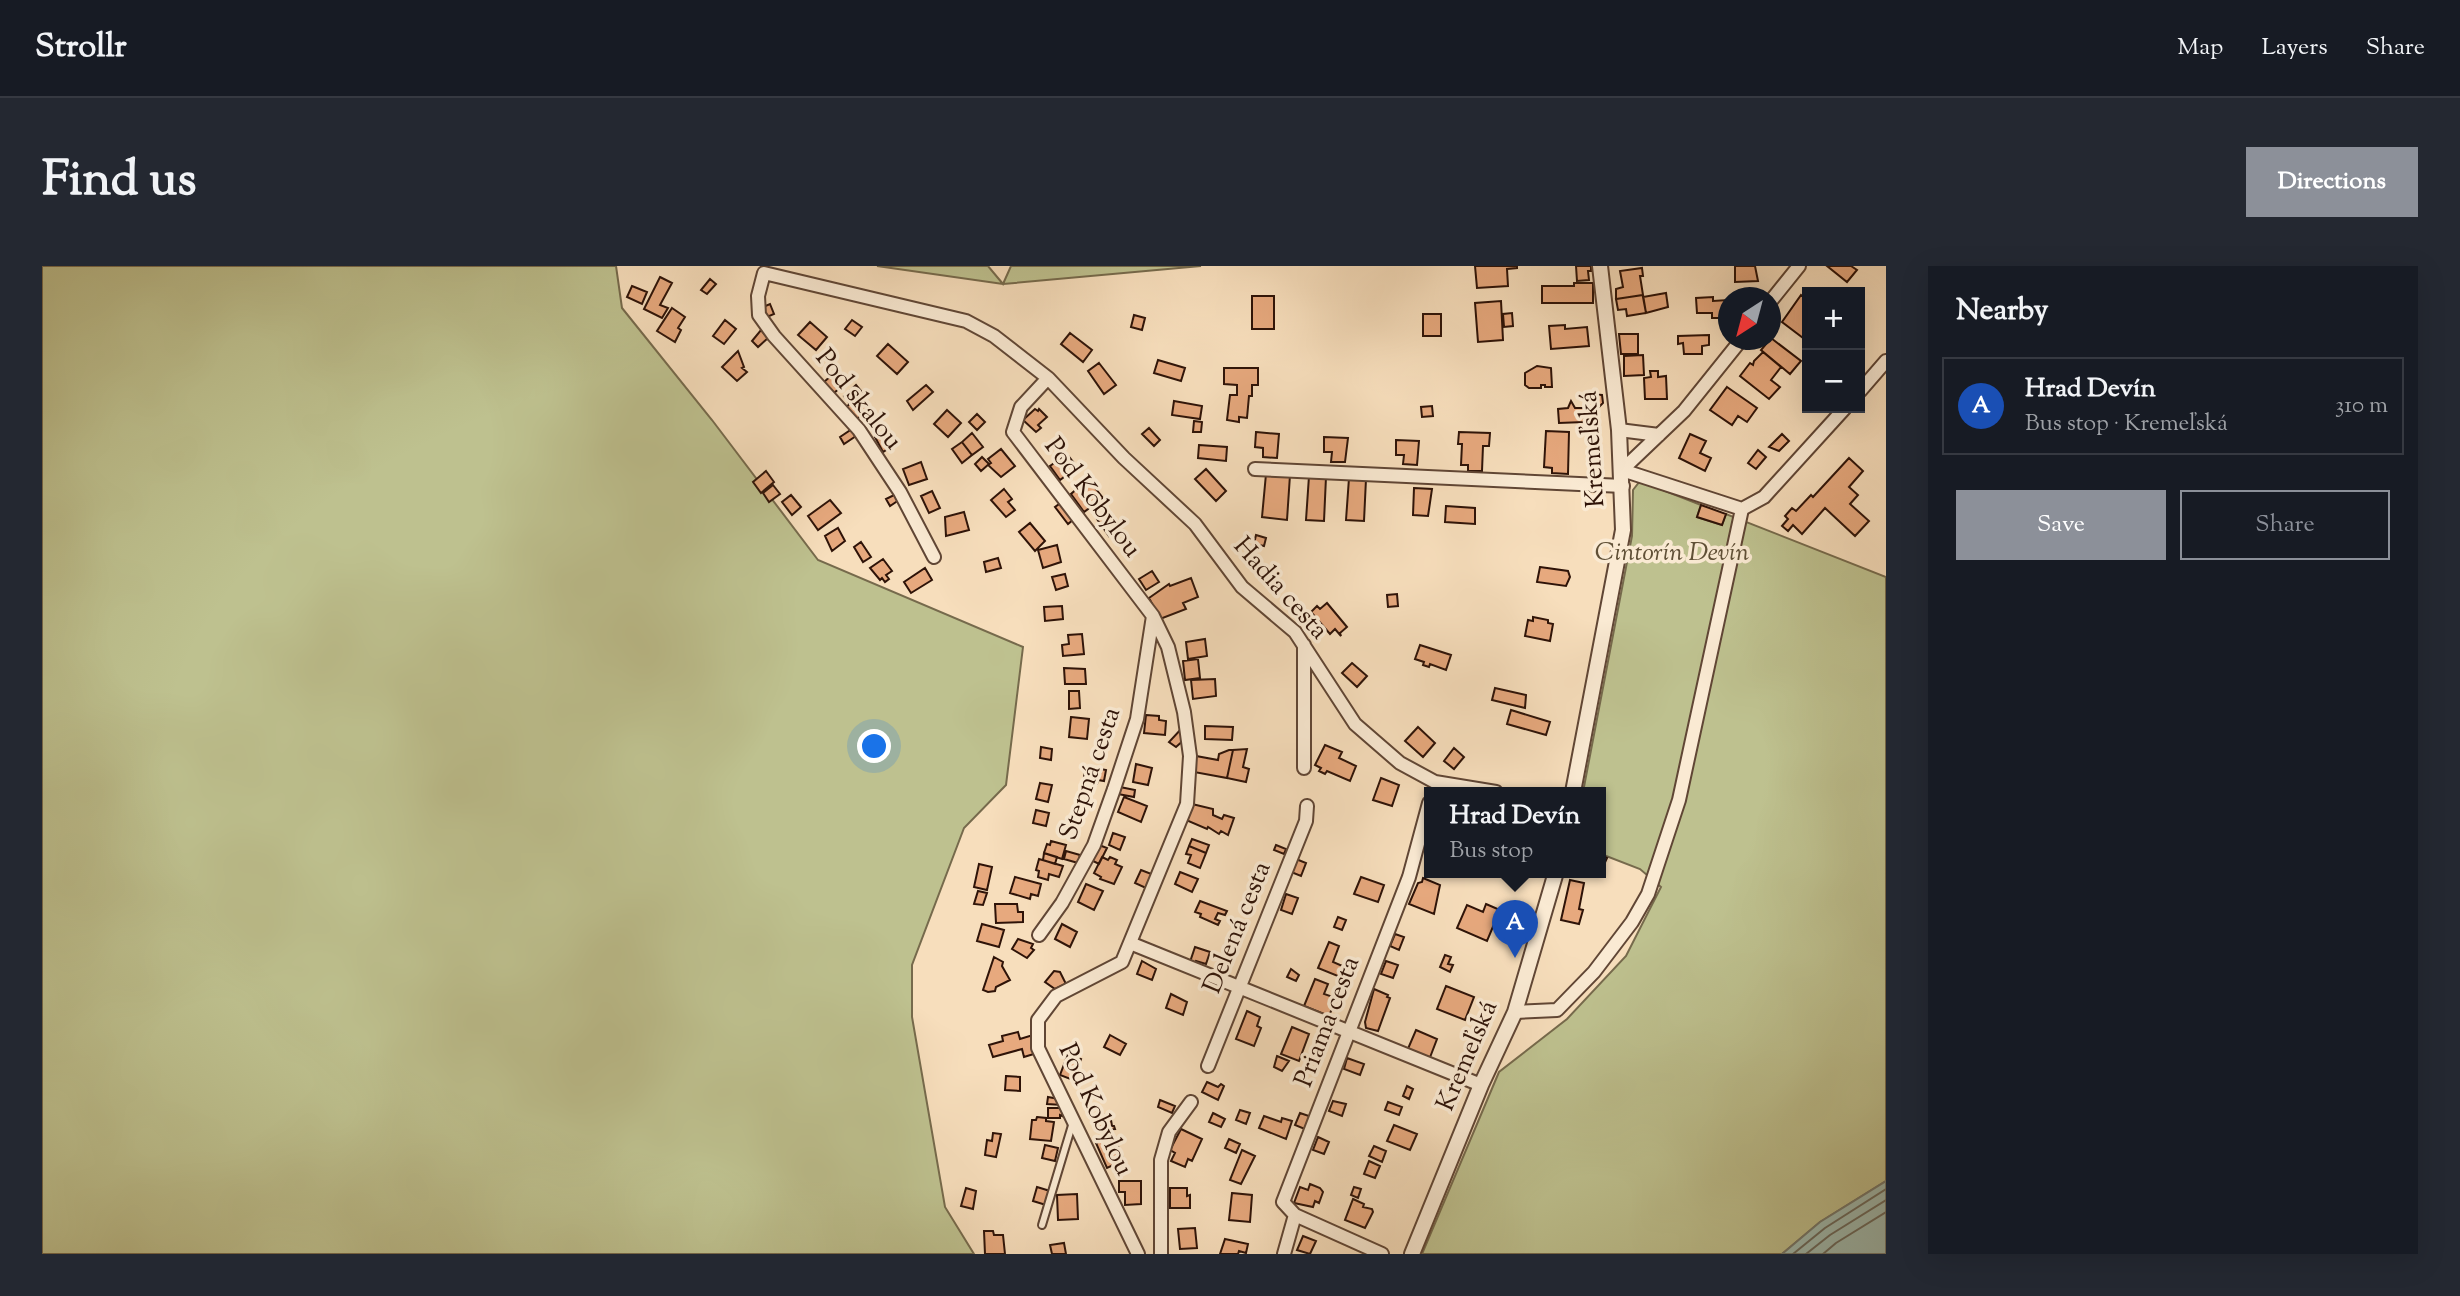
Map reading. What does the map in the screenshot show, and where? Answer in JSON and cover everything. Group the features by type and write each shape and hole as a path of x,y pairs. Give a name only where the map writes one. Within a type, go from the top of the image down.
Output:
{"street":[{"name":"Kremeľská","path":"1574,787 1623,530 1619,430 1600,266"},
{"path":"1781,288 1798,266"},
{"name":"Pod skalou","path":"934,557 900,492 859,430 774,336 759,315 758,296 764,273 966,321 995,336 1048,378"},
{"path":"1733,350 1684,411 1622,470 1742,509 1764,497 1840,413"},
{"path":"1865,385 1886,361"},
{"name":"Pod Kobylou","path":"1048,378 1021,407 1013,432 1153,616 1168,647 1184,712 1190,756 1187,804 1122,962 1056,996 1038,1020 1038,1048 1138,1254"},
{"name":"Hadia cesta","path":"1048,378 1124,458 1195,524 1242,587 1295,632 1355,724 1400,763 1434,787"},
{"path":"1619,430 1659,435"},
{"path":"1255,469 1623,486"},
{"path":"1515,1012 1557,1010 1594,972 1632,922 1648,894 1679,800 1742,509"},
{"name":"Stepná cesta","path":"1040,935 1062,904 1094,845 1114,789 1137,719 1153,616"},
{"path":"1304,645 1304,768"},
{"name":"Delená cesta","path":"1208,1066 1306,821 1307,806"},
{"name":"Priama cesta","path":"1284,1254 1294,1215 1283,1202 1409,877 1424,822"},
{"name":"Kremeľská","path":"1412,1254 1515,1012 1554,878"},
{"path":"1130,943 1482,1085"},
{"path":"1161,1254 1161,1160 1168,1132 1191,1102"},
{"path":"1294,1215 1382,1254"}],"lane":[{"path":"1042,1225 1073,1120"}],"green space":[{"path":"42,266 616,266 622,308 712,420 818,560 1023,647 1006,785 964,828 912,965 912,1017 945,1207 974,1254 42,1254"},
{"path":"877,266 988,266 1003,284"},
{"path":"1011,266 1201,266 1003,284"},
{"name":"Cintorín Devín","path":"1640,481 1701,505 1697,517 1722,525 1726,514 1886,577 1886,1181 1820,1222 1782,1254 1422,1254 1499,1072 1567,1019 1626,956 1661,887 1640,869 1606,856 1606,787 1584,787 1632,536 1633,490"}],"water":[{"path":"1886,1181 1886,1254 1782,1254 1820,1222"}],"building":[{"path":"1475,266 1517,268 1507,269 1508,286 1477,288"},
{"path":"1576,266 1591,266 1591,271 1588,271 1589,280 1577,281"},
{"path":"1735,266 1755,266 1758,281 1735,282"},
{"path":"1827,266 1851,266 1857,270 1847,282"},
{"path":"1642,268 1643,276 1640,276 1643,295 1616,299 1616,289 1623,287 1620,271"},
{"path":"660,277 672,283 660,305 668,308 662,318 644,309"},
{"path":"710,279 716,284 707,294 701,290"},
{"path":"1574,283 1593,283 1593,303 1542,303 1542,286 1574,286"},
{"path":"632,286 647,292 642,304 627,297"},
{"path":"1666,293 1668,307 1646,313 1643,297"},
{"path":"1643,295 1646,313 1627,316 1626,309 1618,310 1616,299"},
{"path":"1801,295 1802,337 1782,322"},
{"path":"1252,296 1274,296 1274,329 1252,329"},
{"path":"1713,297 1713,301 1718,301 1718,318 1712,318 1712,313 1697,313 1696,298"},
{"path":"1501,301 1503,340 1478,342 1475,303"},
{"path":"770,304 774,314 767,317 763,307"},
{"path":"672,308 685,317 678,328 681,330 675,342 657,331"},
{"path":"1512,313 1513,326 1504,327 1503,314"},
{"path":"1423,314 1441,314 1441,336 1423,336"},
{"path":"1134,315 1145,318 1142,330 1131,327"},
{"path":"725,320 736,329 724,344 713,336"},
{"path":"852,320 862,327 855,336 845,329"},
{"path":"810,322 827,337 816,350 798,335"},
{"path":"1565,325 1565,329 1587,327 1589,346 1551,349 1549,326"},
{"path":"761,330 768,338 758,347 752,341"},
{"path":"1070,333 1092,350 1083,362 1061,344"},
{"path":"1619,334 1638,334 1638,354 1621,354"},
{"path":"1709,335 1709,345 1702,346 1702,354 1684,354 1683,343 1678,344 1678,336"},
{"path":"888,344 908,362 897,374 877,356"},
{"path":"1781,346 1801,361 1790,374 1761,350 1781,350"},
{"path":"738,351 744,367 742,368 747,372 737,381 722,367"},
{"path":"1763,352 1781,367 1771,380 1780,387 1769,399 1740,376"},
{"path":"1643,355 1644,375 1624,376 1624,356"},
{"path":"1158,360 1185,368 1181,381 1154,373"},
{"path":"1099,363 1116,385 1104,394 1088,371"},
{"path":"1537,366 1551,368 1552,387 1541,385 1541,388 1529,388 1525,385 1525,373"},
{"path":"1224,368 1258,368 1258,385 1252,385 1247,418 1239,417 1239,422 1227,420 1230,395 1237,395 1237,385 1224,384"},
{"path":"1650,371 1658,371 1658,377 1666,376 1667,399 1645,399 1644,378 1651,377"},
{"path":"832,375 842,386 834,393 824,382"},
{"path":"856,385 866,397 863,400 870,409 857,419 846,407 850,404 844,396"},
{"path":"926,385 933,392 913,410 907,401"},
{"path":"1727,387 1757,408 1747,422 1738,416 1732,425 1710,410"},
{"path":"1590,394 1602,395 1603,403 1598,408 1588,397"},
{"path":"1174,401 1202,406 1200,419 1172,415"},
{"path":"1571,401 1575,408 1584,408 1584,422 1559,423 1558,409 1568,408"},
{"path":"1432,406 1433,416 1422,417 1421,407"},
{"path":"1035,409 1039,409 1047,417 1038,425 1041,428 1036,432 1023,420"},
{"path":"947,410 961,423 948,437 934,424"},
{"path":"977,414 985,422 977,430 969,422"},
{"path":"1194,421 1202,422 1201,432 1193,432"},
{"path":"1149,428 1160,440 1154,446 1142,434"},
{"path":"852,429 856,436 844,444 840,437"},
{"path":"888,429 897,443 883,452 875,437"},
{"path":"1546,431 1569,432 1568,474 1552,473 1552,468 1544,467"},
{"path":"1256,432 1279,434 1277,458 1263,457 1263,448 1255,447"},
{"path":"1459,432 1490,433 1489,446 1483,446 1482,471 1468,471 1468,465 1461,465 1462,444 1458,444"},
{"path":"972,433 983,447 972,455 962,442"},
{"path":"1690,434 1706,441 1700,453 1711,458 1705,471 1679,458"},
{"path":"1782,434 1789,441 1779,451 1769,447"},
{"path":"1324,437 1348,438 1345,462 1331,462 1332,452 1324,452"},
{"path":"1396,440 1419,441 1417,465 1403,464 1404,455 1396,455"},
{"path":"962,442 972,455 962,463 952,449"},
{"path":"1199,445 1227,447 1226,461 1198,458"},
{"path":"1001,449 1015,466 1001,477 988,465 991,463 988,459"},
{"path":"1758,450 1766,457 1756,469 1748,463"},
{"path":"1067,454 1077,467 1060,480 1050,466"},
{"path":"982,457 989,464 981,471 975,464"},
{"path":"1849,458 1863,471 1849,487 1858,495 1850,504 1869,521 1855,536 1825,508 1802,534 1793,525 1788,531 1782,526 1788,519 1785,516 1792,508 1796,511 1811,495 1813,497"},
{"path":"921,462 927,479 909,485 903,469"},
{"path":"1206,469 1226,491 1216,501 1195,479"},
{"path":"766,471 774,482 761,493 753,482"},
{"path":"1266,474 1290,475 1287,520 1262,517"},
{"path":"1309,476 1326,477 1324,521 1306,520"},
{"path":"1349,478 1366,479 1364,521 1346,520"},
{"path":"1088,479 1103,498 1084,512 1071,494"},
{"path":"773,485 780,494 769,502 763,493"},
{"path":"1414,488 1432,489 1428,516 1413,515"},
{"path":"1004,489 1012,499 1008,502 1015,510 1006,517 991,500"},
{"path":"932,491 940,508 929,513 921,496"},
{"path":"896,494 899,500 890,506 886,499"},
{"path":"791,495 801,507 792,515 782,502"},
{"path":"830,500 841,513 818,530 808,516"},
{"path":"1062,502 1074,519 1068,524 1055,507"},
{"path":"1701,505 1726,514 1722,525 1697,517"},
{"path":"1446,506 1475,508 1475,524 1445,522"},
{"path":"964,512 969,530 946,536 945,517"},
{"path":"1107,512 1119,529 1109,536 1097,519"},
{"path":"1030,523 1045,541 1035,551 1019,532"},
{"path":"838,528 845,541 832,551 825,536"},
{"path":"1256,535 1266,538 1264,546 1254,544"},
{"path":"861,542 871,557 863,562 854,547"},
{"path":"1057,545 1061,562 1043,568 1038,550"},
{"path":"998,558 1001,568 986,572 984,562"},
{"path":"883,559 892,571 886,575 889,579 885,582 870,568"},
{"path":"1540,567 1568,571 1570,577 1566,586 1537,582"},
{"path":"925,568 932,580 911,593 904,582"},
{"path":"1152,571 1159,582 1146,590 1139,579"},
{"path":"1065,574 1068,586 1056,590 1052,577"},
{"path":"1191,578 1198,597 1183,603 1186,609 1160,619 1149,598 1169,584 1170,586"},
{"path":"1397,594 1398,606 1388,607 1387,595"},
{"path":"1327,603 1347,627 1340,633 1341,636 1335,629 1330,634 1311,612 1317,606 1320,609"},
{"path":"1062,606 1063,619 1045,621 1044,607"},
{"path":"1533,617 1548,620 1548,623 1553,624 1550,641 1525,636 1528,620 1533,621"},
{"path":"1082,634 1084,654 1063,656 1062,645 1069,644 1068,635"},
{"path":"1205,639 1207,656 1188,659 1186,642"},
{"path":"1420,645 1451,655 1446,670 1430,664 1429,667 1423,665 1424,662 1415,659"},
{"path":"1198,659 1200,678 1185,680 1183,661"},
{"path":"1352,663 1367,676 1357,687 1342,673"},
{"path":"1064,668 1085,669 1086,684 1065,684"},
{"path":"1215,679 1216,696 1193,699 1191,680"},
{"path":"1495,688 1526,695 1525,708 1492,700"},
{"path":"1069,691 1079,691 1080,708 1069,709"},
{"path":"1511,710 1550,722 1546,735 1507,724"},
{"path":"1146,715 1159,716 1159,720 1166,721 1165,735 1144,733"},
{"path":"1071,717 1089,719 1087,739 1069,737"},
{"path":"1205,726 1233,727 1232,740 1205,739"},
{"path":"1183,727 1185,739 1176,747 1169,742"},
{"path":"1418,727 1435,743 1423,757 1405,741"},
{"path":"1325,745 1342,752 1339,758 1356,766 1350,781 1327,771 1325,774 1319,771 1321,768 1315,765"},
{"path":"1041,747 1052,749 1051,760 1040,758"},
{"path":"1454,748 1464,757 1454,769 1444,761"},
{"path":"1247,749 1243,767 1249,769 1246,782 1227,778 1233,750"},
{"path":"1233,750 1227,778 1194,772 1196,756 1218,760 1219,754"},
{"path":"1136,764 1152,768 1148,785 1133,782"},
{"path":"1086,766 1106,770 1104,781 1089,783 1090,778 1084,777"},
{"path":"1381,778 1399,785 1392,806 1373,800"},
{"path":"1040,783 1052,785 1048,802 1036,799"},
{"path":"1120,787 1135,790 1134,797 1118,794"},
{"path":"1124,797 1147,806 1141,822 1118,812"},
{"path":"1192,804 1213,809 1213,815 1222,819 1224,815 1234,818 1228,835 1186,820"},
{"path":"1036,810 1049,813 1046,826 1033,823"},
{"path":"1113,833 1125,837 1120,850 1109,845"},
{"path":"1192,839 1209,845 1206,853 1189,846"},
{"path":"1051,841 1066,845 1062,859 1044,853"},
{"path":"1099,845 1107,848 1099,864 1091,860"},
{"path":"1276,845 1286,849 1284,854 1274,850"},
{"path":"1189,846 1206,853 1200,868 1188,863 1191,855 1186,854"},
{"path":"1066,851 1080,855 1078,863 1064,859"},
{"path":"1044,853 1057,857 1055,864 1043,860"},
{"path":"1102,857 1117,860 1115,864 1122,867 1114,884 1100,879 1101,877 1094,873"},
{"path":"1039,859 1063,866 1059,877 1049,874 1048,880 1038,877 1039,871 1036,870"},
{"path":"1296,859 1306,863 1301,876 1291,872"},
{"path":"979,864 992,867 987,890 974,887"},
{"path":"1141,870 1154,875 1148,889 1135,883"},
{"path":"1180,872 1198,879 1192,892 1175,884"},
{"path":"1015,877 1041,884 1038,896 1031,894 1030,899 1010,893"},
{"path":"1361,877 1384,885 1378,902 1354,894"},
{"path":"1423,878 1440,885 1434,914 1409,904"},
{"path":"1570,880 1584,883 1579,909 1583,910 1579,924 1561,920"},
{"path":"1086,884 1103,891 1094,910 1078,902"},
{"path":"978,891 987,893 983,905 974,904"},
{"path":"1286,894 1298,898 1292,914 1281,910"},
{"path":"1200,901 1227,911 1225,915 1218,913 1215,919 1220,921 1218,925 1195,912"},
{"path":"995,904 1017,904 1018,912 1023,912 1023,922 996,923"},
{"path":"1486,904 1500,910 1487,941 1457,928 1467,905 1483,912"},
{"path":"1338,917 1346,920 1342,930 1334,927"},
{"path":"982,924 1004,930 999,947 977,941"},
{"path":"1062,924 1077,932 1070,947 1055,939"},
{"path":"1395,934 1404,937 1399,950 1390,946"},
{"path":"1018,939 1033,944 1031,948 1034,950 1027,958 1012,949"},
{"path":"1329,942 1339,946 1333,962 1354,971 1350,981 1318,968"},
{"path":"1195,947 1210,952 1206,964 1190,962"},
{"path":"1445,955 1451,957 1448,964 1453,965 1450,972 1440,967"},
{"path":"994,957 1003,962 1002,966 1010,980 996,987 995,991 988,992 983,990"},
{"path":"1142,961 1156,969 1152,980 1137,974"},
{"path":"1386,961 1398,965 1393,978 1381,974"},
{"path":"1291,969 1299,975 1296,981 1287,977"},
{"path":"1054,971 1060,972 1066,984 1055,989 1045,982"},
{"path":"1315,979 1328,984 1324,994 1336,998 1329,1016 1304,1006"},
{"path":"1446,986 1474,997 1465,1020 1437,1009"},
{"path":"1374,989 1390,998 1378,1031 1366,1028 1365,1022"},
{"path":"1171,994 1187,1002 1183,1015 1166,1008"},
{"path":"1247,1011 1260,1017 1257,1026 1261,1028 1254,1046 1236,1039"},
{"path":"1292,1027 1309,1034 1299,1061 1281,1054"},
{"path":"1416,1030 1437,1039 1429,1060 1407,1051"},
{"path":"1018,1032 1020,1039 1033,1035 1037,1053 1024,1057 1022,1049 993,1057 989,1045 1003,1041 1002,1036"},
{"path":"1110,1035 1126,1044 1120,1055 1104,1047"},
{"path":"1068,1054 1081,1059 1073,1080 1060,1075"},
{"path":"1277,1056 1289,1061 1282,1071 1274,1067"},
{"path":"1347,1058 1364,1064 1360,1075 1344,1069"},
{"path":"1006,1076 1020,1077 1020,1091 1005,1090"},
{"path":"1207,1082 1218,1087 1221,1084 1224,1086 1218,1100 1202,1092"},
{"path":"1407,1086 1413,1089 1409,1099 1403,1096"},
{"path":"1048,1097 1059,1099 1062,1105 1047,1104"},
{"path":"1160,1100 1175,1106 1172,1113 1158,1107"},
{"path":"1333,1101 1346,1104 1342,1116 1329,1111"},
{"path":"1388,1102 1402,1107 1399,1115 1385,1110"},
{"path":"1048,1108 1062,1108 1062,1116 1048,1118"},
{"path":"1240,1110 1250,1113 1246,1124 1236,1120"},
{"path":"1213,1113 1225,1119 1221,1127 1209,1122"},
{"path":"1300,1113 1312,1117 1307,1130 1295,1125"},
{"path":"1110,1114 1115,1129 1095,1130 1092,1117"},
{"path":"1264,1116 1281,1122 1282,1118 1292,1121 1286,1139 1259,1128"},
{"path":"1037,1117 1054,1122 1051,1141 1030,1139 1032,1120"},
{"path":"1394,1125 1417,1134 1410,1150 1387,1141"},
{"path":"1181,1129 1202,1139 1192,1161 1188,1159 1185,1167 1171,1161 1175,1153 1170,1150"},
{"path":"993,1133 1001,1134 996,1157 985,1155 987,1140 992,1141"},
{"path":"1113,1135 1124,1160 1107,1168 1096,1143"},
{"path":"1318,1137 1329,1142 1324,1154 1313,1150"},
{"path":"1229,1139 1240,1144 1236,1153 1225,1148"},
{"path":"1045,1145 1058,1148 1055,1161 1042,1158"},
{"path":"1374,1146 1386,1151 1382,1162 1369,1156"},
{"path":"1242,1150 1255,1156 1241,1184 1230,1180"},
{"path":"1369,1161 1380,1166 1375,1178 1364,1174"},
{"path":"1119,1181 1141,1181 1141,1204 1125,1205 1125,1192 1119,1192"},
{"path":"1310,1184 1323,1192 1319,1203 1315,1201 1313,1207 1294,1203 1300,1187 1308,1190"},
{"path":"1037,1187 1050,1191 1046,1205 1033,1201"},
{"path":"1354,1187 1361,1189 1358,1198 1351,1195"},
{"path":"966,1188 976,1191 973,1209 961,1206"},
{"path":"1170,1188 1187,1188 1190,1208 1170,1208"},
{"path":"1232,1193 1252,1195 1250,1222 1229,1220"},
{"path":"1077,1194 1078,1219 1058,1220 1057,1195"},
{"path":"1353,1199 1364,1204 1363,1207 1372,1209 1365,1228 1345,1220"},
{"path":"1195,1228 1197,1248 1180,1249 1178,1229"},
{"path":"984,1231 1003,1235 1005,1254 985,1254"},
{"path":"1303,1236 1316,1241 1310,1254 1297,1250"},
{"path":"1225,1239 1248,1244 1246,1253 1239,1251 1238,1254 1220,1254"},
{"path":"1064,1243 1066,1254 1052,1254 1050,1245"}],"place":[{"name":"Hrad Devín","path":"1515,958"}]}
